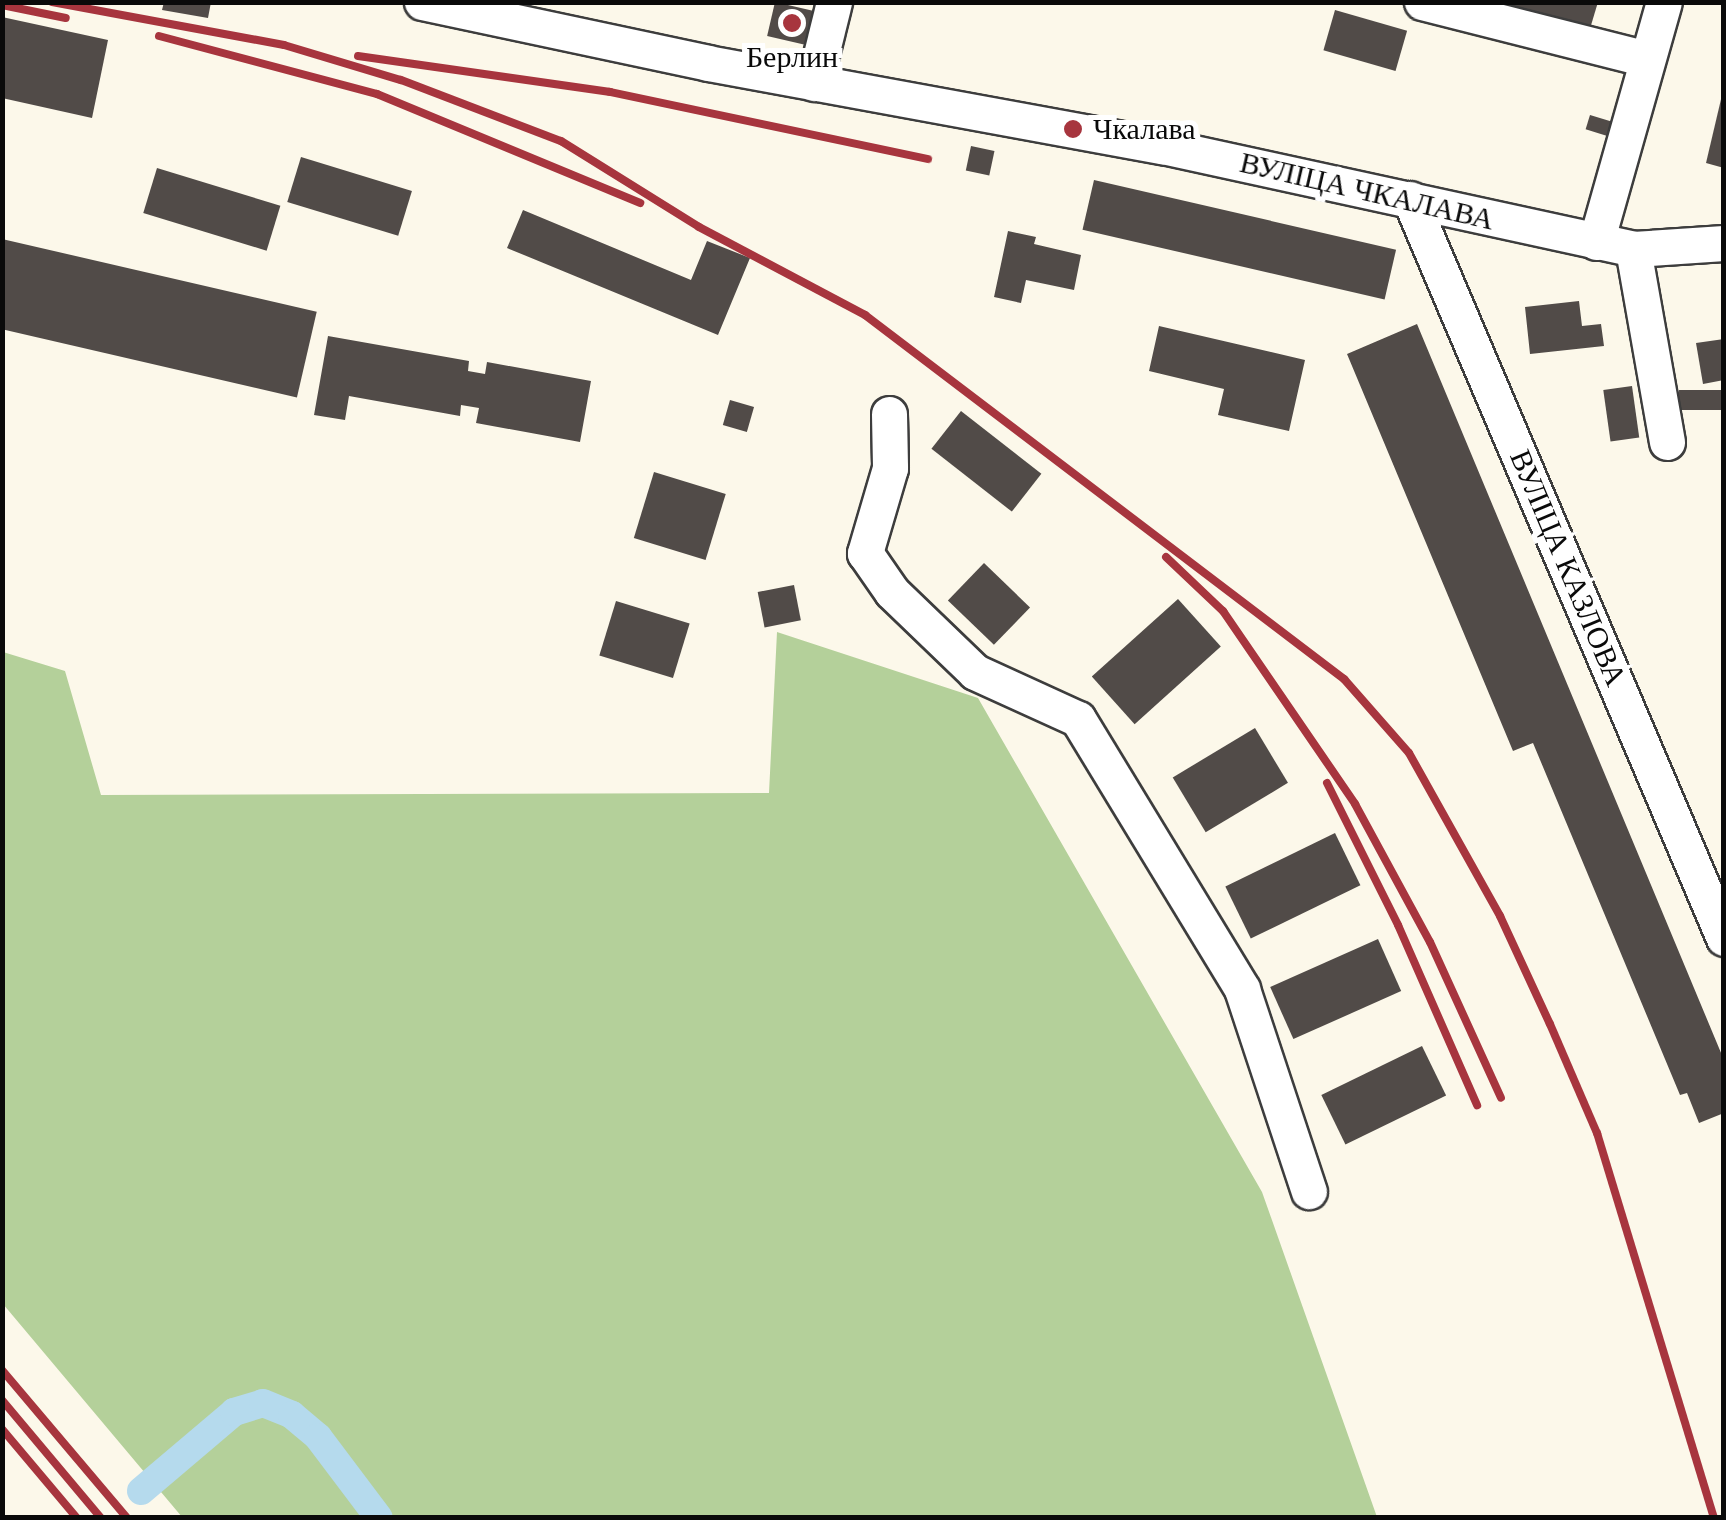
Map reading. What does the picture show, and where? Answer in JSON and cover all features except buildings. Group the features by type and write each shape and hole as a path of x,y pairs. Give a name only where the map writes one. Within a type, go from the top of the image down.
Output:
{"street":[{"name":"ВУЛІЦА ЧКАЛАВА","path":"422,2 814,82 1162,146 1633,249 1724,244"},
{"path":"814,82 834,2"},
{"path":"1422,2 1647,59"},
{"path":"1596,242 1664,2"},
{"name":"ВУЛІЦА КАЗЛОВА","path":"1410,199 1724,938"},
{"path":"1633,249 1667,442"},
{"path":"889,414 890,468 865,553 892,592 975,672 1078,720 1242,989 1309,1191"}],"green space":[{"path":"777,632 978,698 1262,1192 1377,1517 182,1517 3,1304 3,652 65,671 101,795 769,793"}],"waterway":[{"path":"141,1491 234,1412 263,1403 292,1415 318,1437 379,1518"}],"railway":[{"path":"52,2 284,45 401,80 561,141 699,227 865,315 1344,679 1409,753 1500,916 1550,1024 1597,1133 1714,1518"},
{"path":"2,5 66,18"},
{"path":"159,36 377,94 640,203"},
{"path":"358,56 610,92 928,159"},
{"path":"1166,557 1223,611 1355,804 1430,942 1501,1098"},
{"path":"1327,783 1398,925 1477,1105"},
{"path":"2,1370 127,1518"},
{"path":"2,1400 101,1518"},
{"path":"2,1429 77,1518"}],"place":[{"name":"Берлин","path":"792,23"},
{"name":"Чкалава","path":"1073,129"}]}
